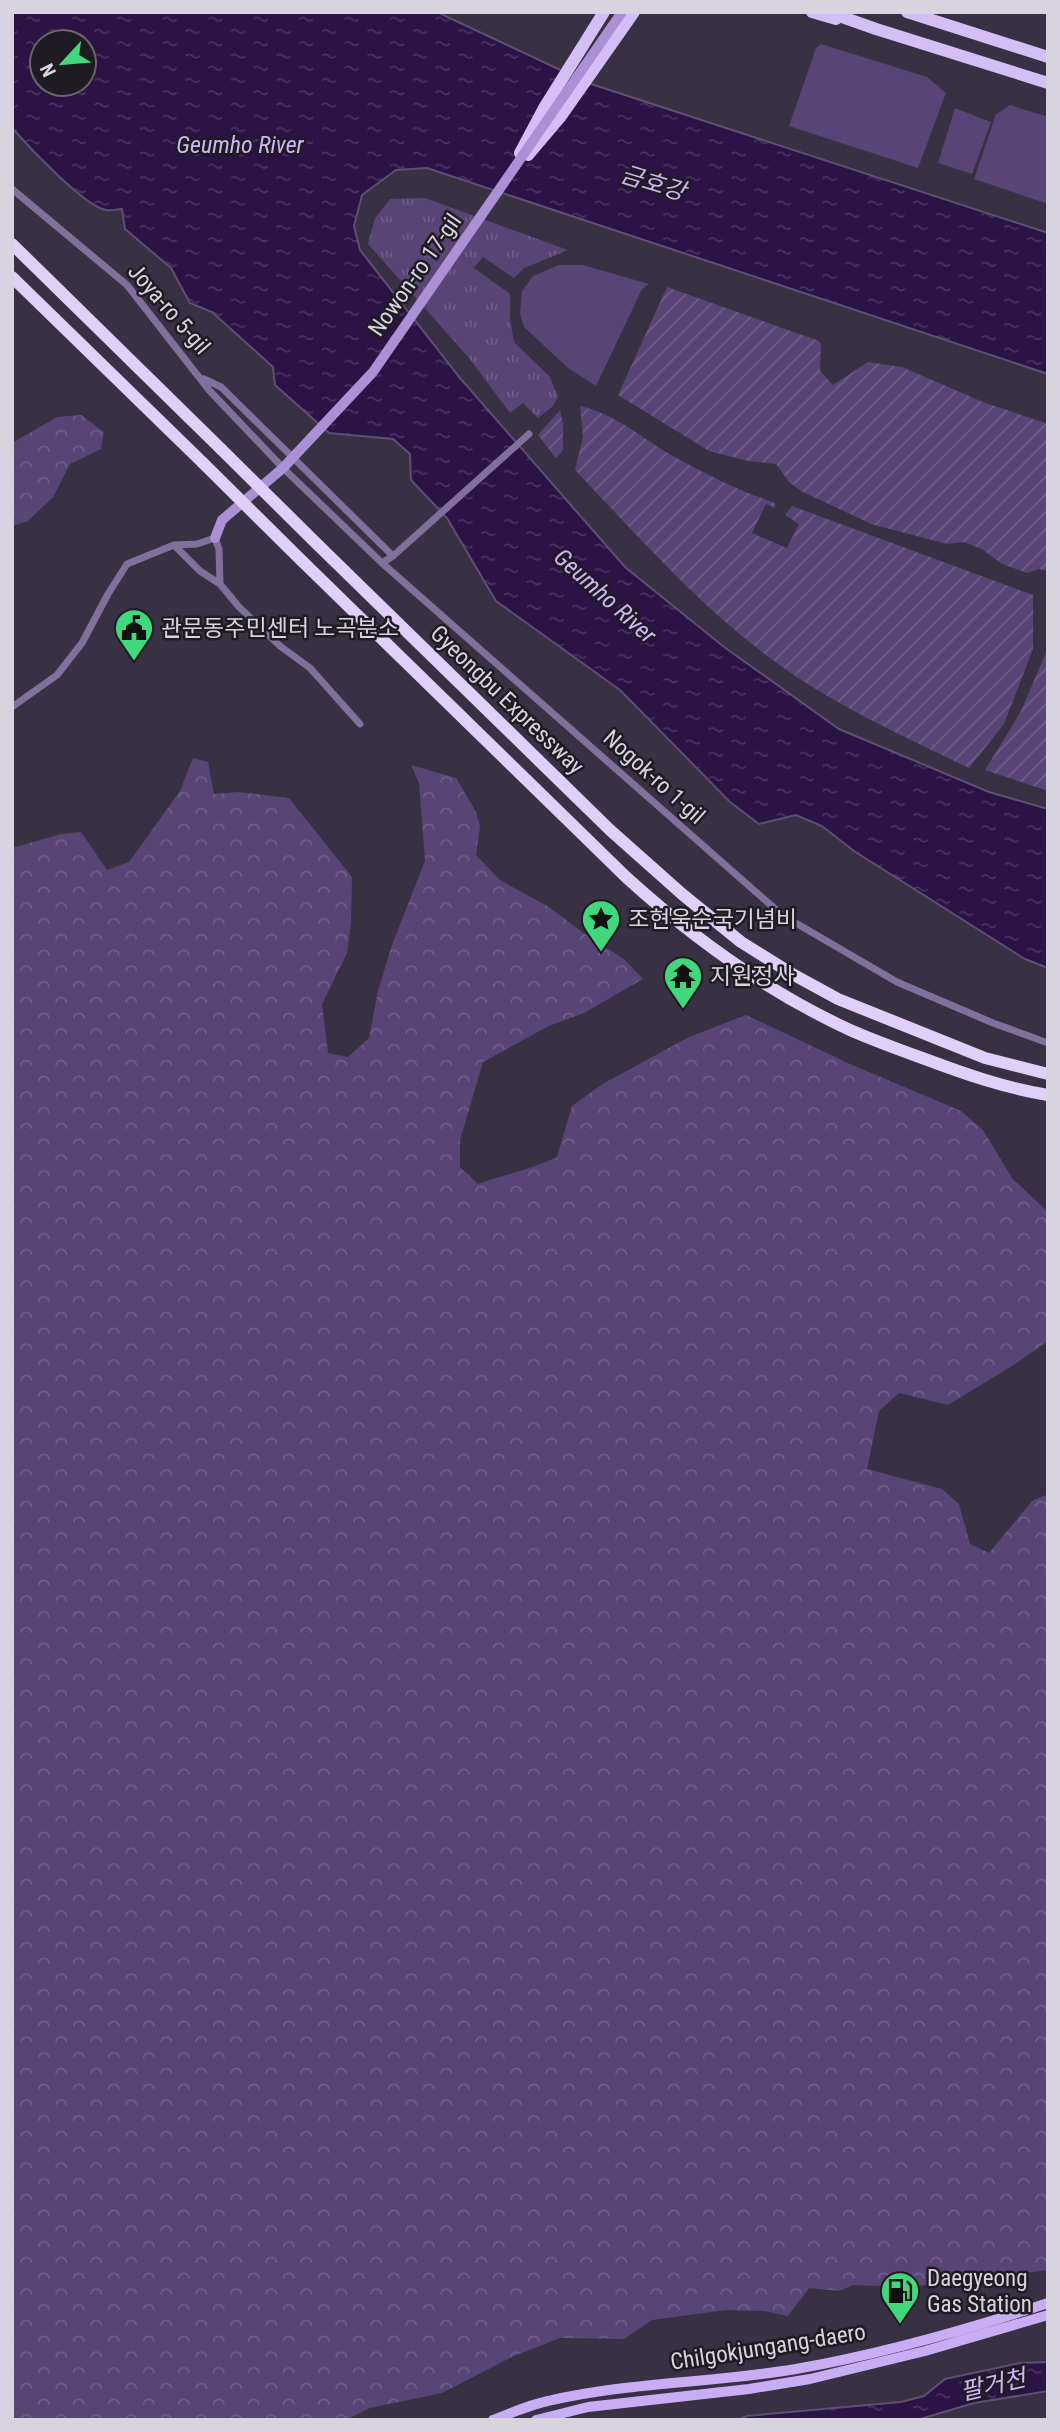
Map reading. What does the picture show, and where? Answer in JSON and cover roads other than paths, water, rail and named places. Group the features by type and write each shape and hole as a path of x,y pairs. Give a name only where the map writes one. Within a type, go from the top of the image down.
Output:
{"highway":[{"path":"505,183 544,108 604,12"},
{"path":"505,183 561,116 634,12"},
{"path":"813,12 1048,82"},
{"path":"828,12 876,29"},
{"path":"907,12 1048,57"},
{"name":"Gyeongbu Expressway","path":"12,244 610,830 741,942 838,999 974,1054 1048,1074"},
{"name":"Gyeongbu Expressway","path":"12,277 658,906 723,956 811,1010 851,1030 971,1076 1048,1096"}],"main road":[{"name":"Nowon-ro 17-gil","path":"215,538 222,520 283,468 373,372 622,12"},
{"name":"Chilgokjungang-daero","path":"493,2420 545,2402 592,2392 795,2369 892,2348 1048,2303"},
{"name":"Chilgokjungang-daero","path":"536,2420 588,2407 749,2389 810,2379 925,2351 1048,2315"}],"street":[{"name":"Joya-ro 5-gil","path":"12,189 127,285 209,390 283,468"},
{"path":"202,379 221,387 393,556"},
{"path":"382,564 529,434"},
{"name":"Nogok-ro 1-gil","path":"283,468 382,564 782,915 897,982 1048,1043"},
{"path":"12,707 57,675 82,643 127,564 174,545 197,544 215,538 219,550 220,583"},
{"path":"174,545 200,571 220,583 239,607 280,646 310,668 360,724"}],"water":[{"name":"Geumho River","path":"12,12 437,12 588,83 1048,233 1048,374 427,168 396,170 362,195 354,226 360,250 460,378 625,567 724,647 839,729 989,792 1048,809 1048,968 1025,959 854,851 822,826 796,815 759,824 730,802 620,690 496,601 447,518 411,480 410,454 393,439 329,433 275,385 273,367 212,312 190,303 171,268 125,229 122,209 106,210 97,206 30,148 12,128"},
{"name":"팔거천","path":"1048,2362 1048,2391 974,2403 917,2420 737,2420 747,2416 901,2402 924,2396 945,2379 1020,2363"}],"place":[{"name":"관문동주민센터 노곡분소","path":"134,662"},
{"name":"조현욱순국기념비","path":"601,953"},
{"name":"지원정사","path":"683,1010"},
{"name":"Daegyeong Gas Station","path":"900,2325"}],"water label":[{"name":"금호강","path":"653,183"}]}
